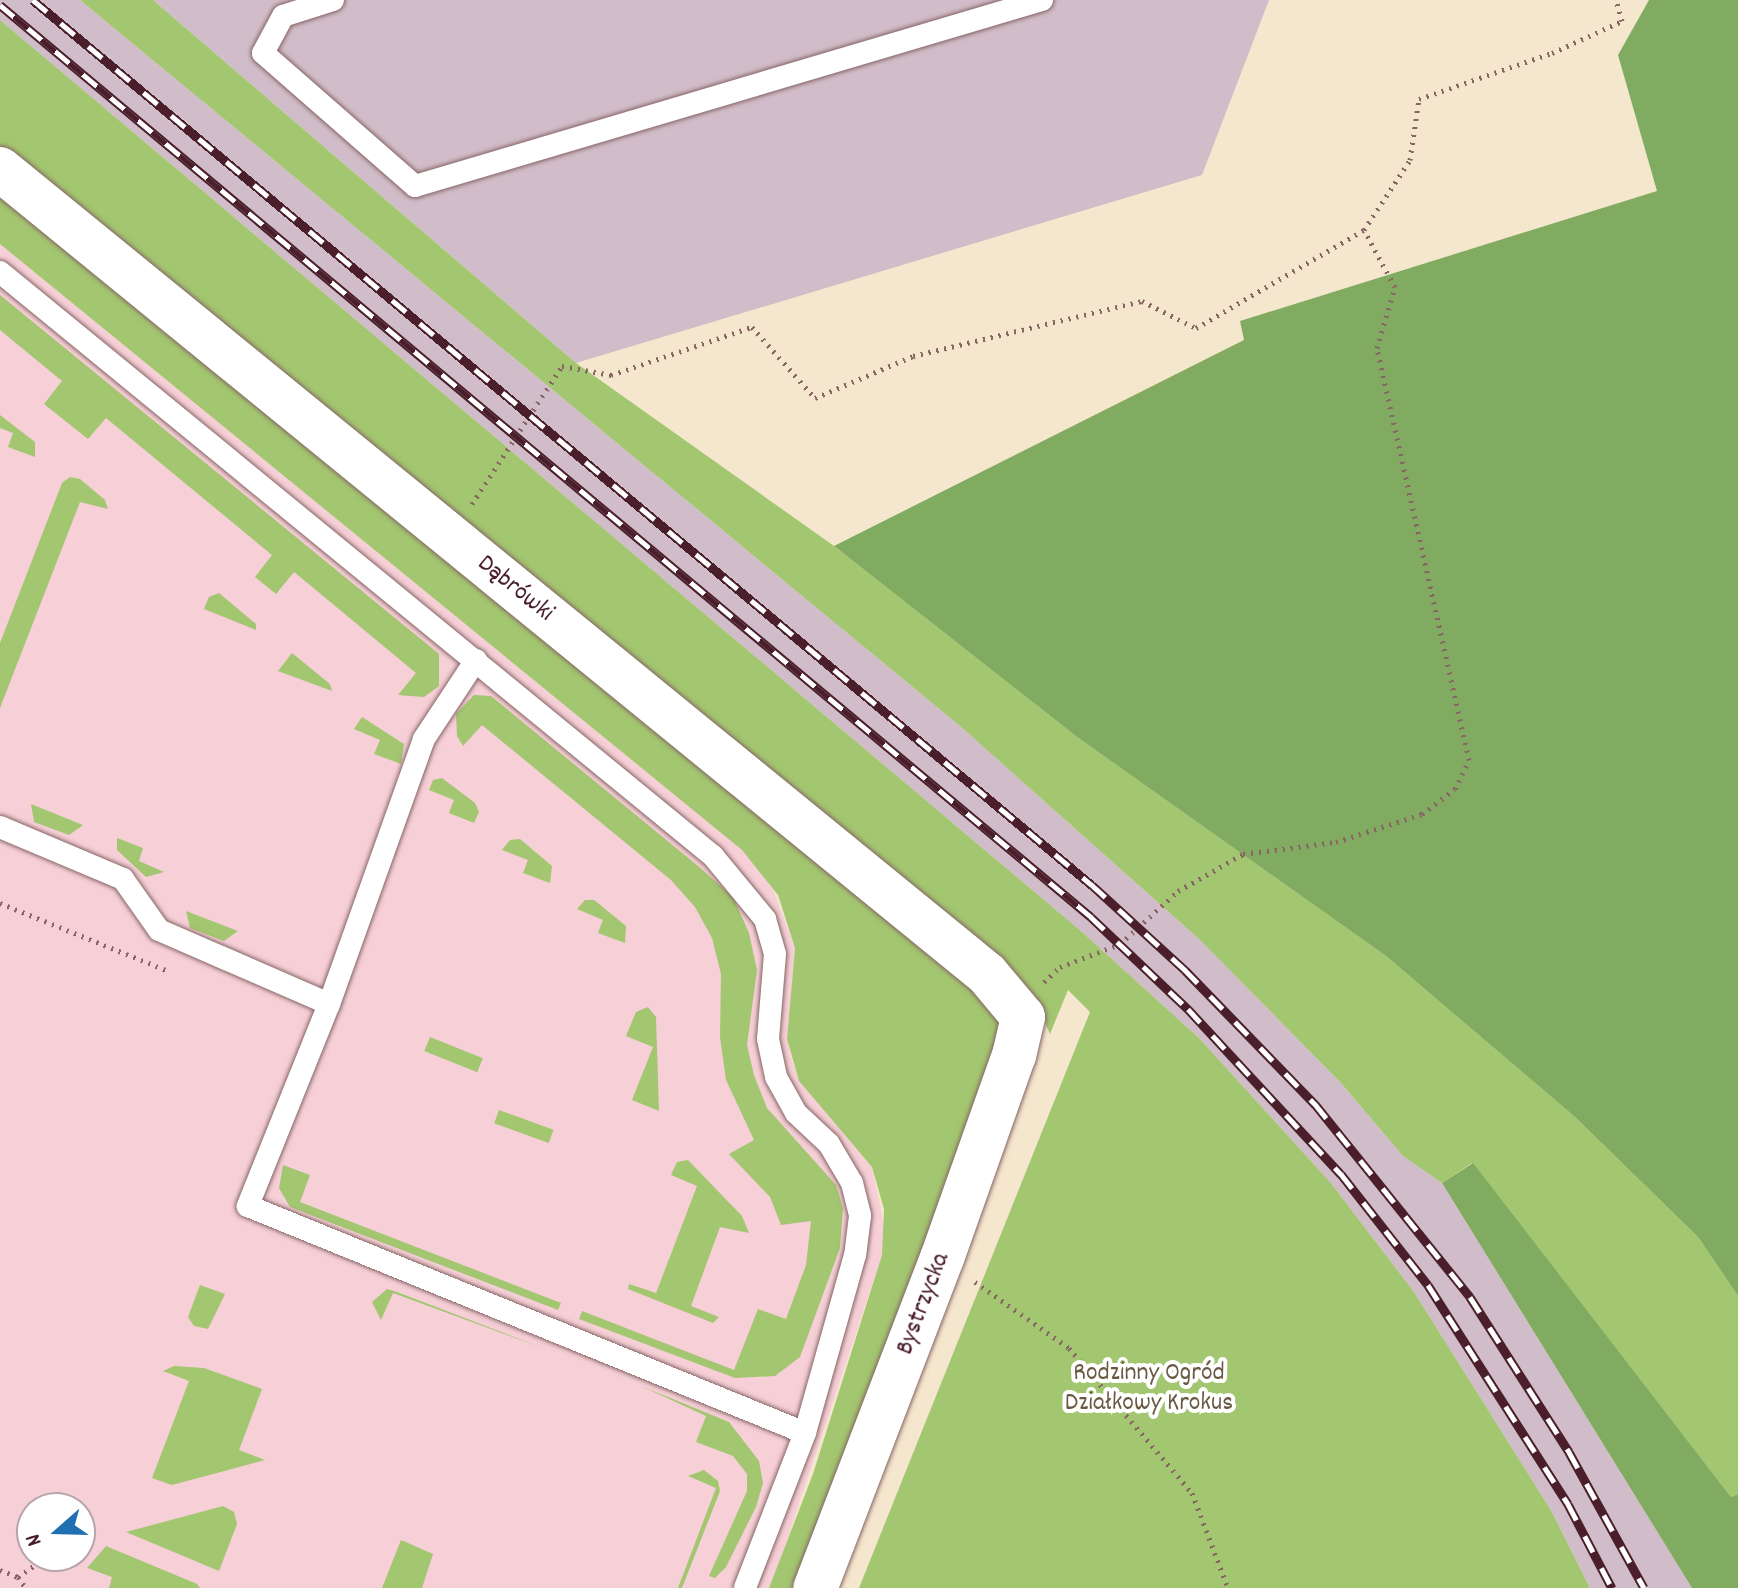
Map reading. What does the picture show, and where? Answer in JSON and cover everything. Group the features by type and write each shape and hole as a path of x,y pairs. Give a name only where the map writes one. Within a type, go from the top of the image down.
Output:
{"street":[{"name":"Dąbrówki","path":"0,169 987,974 1023,1017"},
{"name":"Bystrzycka","path":"815,1588 942,1258 1014,1055 1023,1017"}],"lane":[{"path":"333,0 283,16 263,53 415,186 1042,0"},
{"path":"0,272 713,856 765,919 775,954 768,1039 776,1077 796,1113 829,1144 845,1170 860,1216 855,1255 805,1433 745,1588"},
{"path":"476,660 424,739 329,1004 248,1206 805,1433"},
{"path":"0,827 123,879 159,930 329,1004"}],"path":[{"path":"455,540 480,487 562,366 611,375 752,327 815,398 913,356 1142,301 1196,328 1364,230 1410,160 1419,99 1552,53 1622,21 1616,0"},
{"path":"1060,967 1120,944 1178,891 1243,854 1336,842 1422,814 1455,789 1469,760 1377,348 1395,287 1364,230"},
{"path":"0,903 173,973"},
{"path":"942,1258 1069,1348 1192,1493 1228,1588"},
{"path":"0,1570 18,1577 26,1588"},
{"path":"14,1588 18,1577 25,1572"}],"shaded area":[{"path":"0,0 80,0 960,726 1199,939 1341,1083 1403,1156 1442,1183 1692,1588 1590,1588 1552,1512 1414,1292 1330,1182 1199,1038 1082,932 0,20"},
{"path":"153,0 1269,0 1202,175 576,363"},
{"path":"0,244 742,850 771,884 795,948 787,1039 791,1057 799,1081 872,1167 885,1231 882,1255 771,1588 0,1588"}],"green space":[{"path":"80,0 153,0 576,363 834,546 1077,737 1386,956 1575,1117 1698,1237 1738,1296 1738,1494 1731,1497 1472,1163 1442,1183 1403,1156 1341,1083 1199,939 960,726"},
{"path":"1649,0 1738,0 1738,1296 1698,1237 1575,1117 1386,956 1077,737 834,546 1244,340 1240,321 1657,191 1618,55"},
{"name":"Rodzinny Ogród Działkowy Krokus","path":"0,20 1082,932 1199,1038 1330,1182 1414,1292 1552,1512 1590,1588 859,1588 1090,1012 1068,990 1050,1034 1035,1001 994,962 0,147"},
{"path":"0,184 1012,1019 804,1588 769,1588 813,1474 882,1255 884,1209 872,1167 799,1081 787,1039 795,948 778,895 742,850 0,244"},
{"path":"0,295 439,654 439,686 424,697 398,695 416,673 305,581 294,572 276,594 255,577 272,555 106,418 88,439 44,404 62,381 0,330"},
{"path":"0,415 35,442 35,457 8,447 13,433 0,428"},
{"path":"70,477 80,479 105,500 108,509 80,502 0,708 0,643 62,483"},
{"path":"219,593 256,624 256,630 204,609 209,597"},
{"path":"292,653 330,684 332,691 278,671"},
{"path":"474,695 491,696 698,866 733,897 749,933 757,970 747,1045 754,1075 767,1108 836,1185 843,1208 840,1248 800,1357 775,1376 735,1378 579,1319 582,1311 734,1370 758,1309 786,1319 806,1265 811,1221 781,1225 770,1197 729,1154 754,1140 726,1080 720,1037 721,974 712,938 695,907 671,880 482,725 463,746 457,736 456,714"},
{"path":"362,717 404,744 401,764 374,754 380,740 354,729"},
{"path":"442,778 475,803 479,812 474,823 449,813 454,800 429,790 433,780"},
{"path":"31,804 83,825 69,835 34,822"},
{"path":"117,838 143,848 139,861 164,872 146,877 117,850"},
{"path":"520,839 552,866 550,883 523,873 528,860 502,850 510,840"},
{"path":"585,900 594,900 626,926 625,943 598,933 603,920 577,909"},
{"path":"186,911 238,931 224,941 190,928"},
{"path":"648,1007 656,1017 659,1111 632,1100 653,1047 626,1036 636,1012"},
{"path":"430,1037 483,1058 477,1072 424,1051"},
{"path":"499,1110 554,1130 549,1143 494,1123"},
{"path":"688,1160 742,1216 749,1233 720,1227 691,1306 719,1317 713,1323 628,1289 629,1284 656,1293 697,1186 671,1175 677,1162"},
{"path":"1473,1163 1731,1497 1738,1494 1738,1588 1692,1588 1442,1183"},
{"path":"283,1165 310,1175 300,1202 561,1303 558,1310 290,1207 279,1188"},
{"path":"200,1285 225,1294 208,1329 194,1326 188,1317"},
{"path":"387,1289 543,1348 393,1293 381,1320 372,1302"},
{"path":"174,1366 204,1368 262,1389 239,1450 265,1460 172,1485 152,1478 189,1381 163,1371"},
{"path":"641,1386 729,1422 759,1461 763,1483 756,1507 726,1567 715,1578 709,1576 747,1491 747,1474 733,1456 696,1442 706,1416"},
{"path":"704,1470 718,1481 720,1491 682,1588 678,1588 716,1488 688,1476"},
{"path":"223,1506 234,1512 237,1524 219,1571 126,1532"},
{"path":"401,1540 433,1554 422,1588 382,1588"},
{"path":"106,1546 197,1584 200,1588 109,1588 112,1577 96,1571 96,1558"}],"railway":[{"path":"33,0 1092,885 1185,970 1315,1104 1470,1297 1569,1452 1644,1588"},
{"path":"0,5 1091,917 1188,1009 1341,1174 1428,1285 1568,1504 1612,1588"}]}
